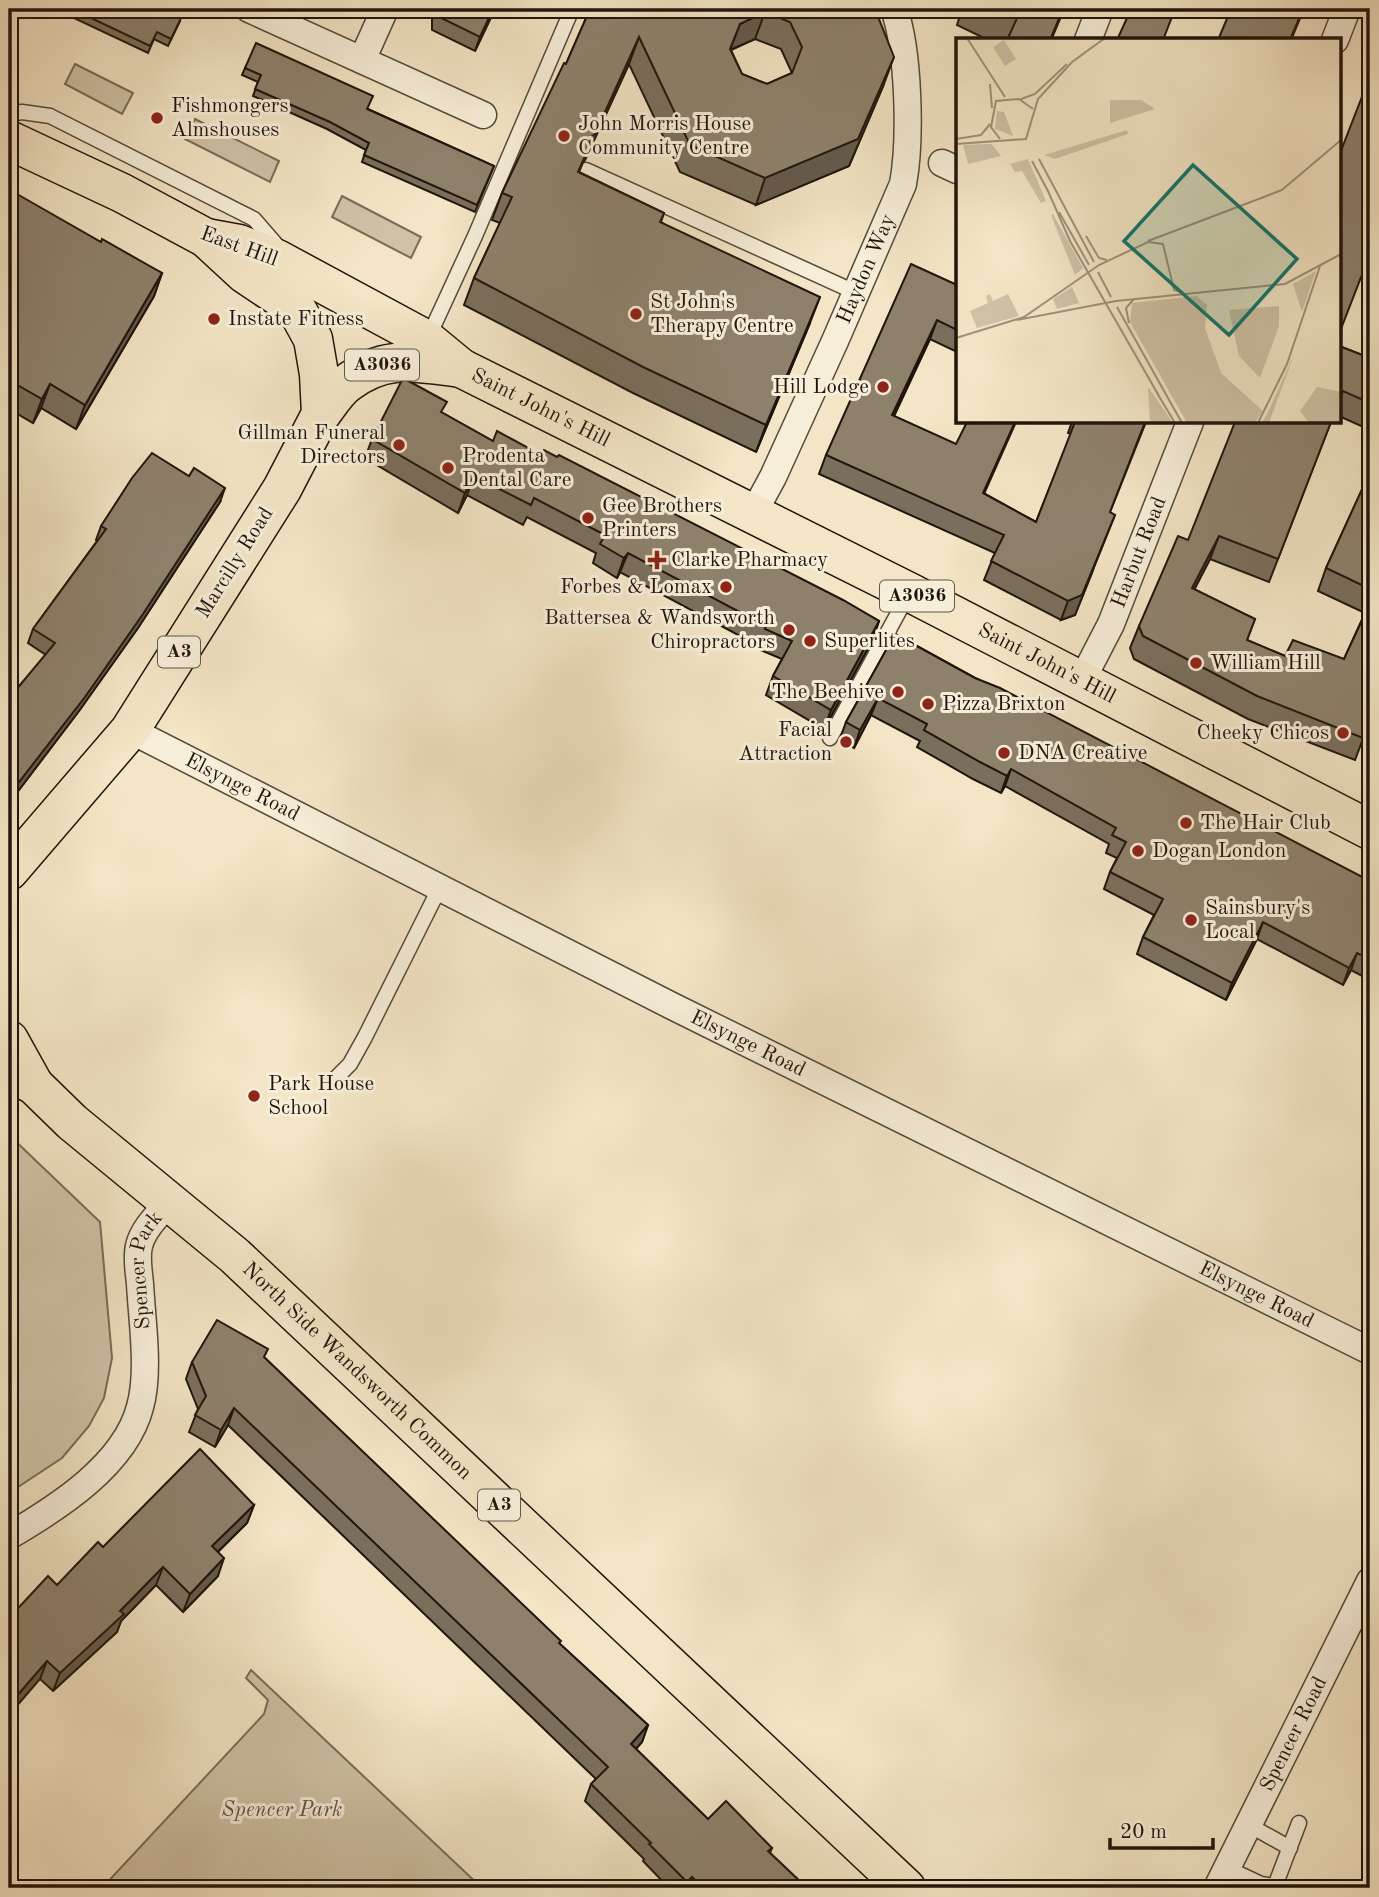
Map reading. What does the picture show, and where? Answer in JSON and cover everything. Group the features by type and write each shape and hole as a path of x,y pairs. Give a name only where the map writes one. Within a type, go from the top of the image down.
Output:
{"main road":[{"name":"East Hill","path":"9,140 122,193 230,252 277,259 427,341 461,368"},
{"path":"230,252 296,308 313,339 319,374 321,414"},
{"name":"Marcilly Road","path":"9,871 130,730 282,489 321,414 345,385 374,368 391,362 461,368"},
{"name":"Saint John's Hill","path":"461,368 1367,821"},
{"name":"A3","path":"9,1040 21,1079"},
{"name":"North Side Wandsworth Common","path":"21,1079 236,1256 906,1888"}],"street":[{"path":"249,9 482,116"},
{"path":"362,60 385,9"},
{"name":"Haydon Way","path":"753,514 784,452 903,184 906,165 905,64 900,27 894,9"},
{"path":"1089,38 1100,9"},
{"path":"1336,38 1347,9"},
{"name":"Harbut Road","path":"1082,680 1111,624 1189,424"},
{"name":"Elsynge Road","path":"130,730 697,1019 1370,1351"},
{"name":"Spencer Park","path":"9,1536 51,1512 87,1483 108,1461 131,1430 141,1406 144,1373 139,1246 149,1225 169,1202"},
{"name":"Spencer Road","path":"1222,1878 1370,1581"}],"lane":[{"path":"427,341 572,9"},
{"path":"9,114 22,112 50,116 254,219 304,275"},
{"path":"586,170 855,292"},
{"path":"228,205 230,252"},
{"path":"830,738 909,592"},
{"path":"330,1084 350,1064 440,887"},
{"path":"1222,1878 1275,1886 1299,1823"},
{"path":"1249,1825 1290,1848"}],"green space":[{"path":"75,64 133,93 122,114 65,84"},
{"path":"195,119 279,161 270,182 185,139"},
{"path":"342,196 421,237 411,258 332,217"},
{"path":"9,1135 100,1222 112,1358 104,1398 89,1426 62,1458 9,1493"},
{"name":"Spencer Park","path":"251,1670 482,1888 102,1888 264,1714 268,1700 246,1678"}],"building":[{"path":"72,9 171,9 183,14 171,39 157,32 150,46"},
{"path":"437,9 493,9 480,37 437,16"},
{"path":"590,9 875,9 894,57 858,139 765,178 690,145 639,37 595,134 587,140 588,149 578,172 664,213 660,222 820,297 766,425 643,367 474,278 512,197 502,193 564,63 566,64","holes":["765,12 790,22 802,47 792,73 767,84 742,74 730,49 740,24"]},
{"path":"1002,9 1063,9 1051,38 1008,38 1018,16"},
{"path":"1131,9 1175,9 1164,38 1118,38"},
{"path":"1231,9 1303,9 1291,38 1219,38"},
{"path":"256,43 373,96 367,109 494,166 477,205 364,155 369,143 330,122 255,89 261,75 245,68"},
{"path":"1370,76 1370,254 1340,331 1340,153"},
{"path":"17,194 162,273 85,405 50,384 42,399 12,382 9,386 9,209"},
{"path":"911,264 956,285 956,330 937,320 892,415 956,444 966,424 1014,424 983,493 1036,522 1074,424 1144,424 1110,512 1115,515 1082,595 1068,601 991,561 1004,535 826,455"},
{"path":"1340,346 1370,358 1370,403 1343,391 1340,398"},
{"path":"403,378 447,402 441,412 493,441 497,431 541,455 544,450 557,457 559,455 879,621 831,710 773,676 792,641 765,629 766,626 628,553 624,558 600,544 605,535 534,498 531,505 474,476 465,493 372,439"},
{"path":"1234,424 1330,424 1278,559 1219,536 1192,588 1255,619 1247,640 1285,656 1293,640 1344,659 1370,603 1370,719 1363,738 1257,696 1143,636 1139,626 1178,536 1188,540"},
{"path":"152,453 189,476 194,468 225,488 85,697 9,795 9,694 14,688 16,690 55,643 33,629 106,529 101,526"},
{"path":"1370,472 1370,589 1326,568"},
{"path":"895,634 975,678 1000,688 1370,881 1370,959 1357,953 1349,968 1263,922 1232,983 1143,937 1163,899 1110,872 1126,842 1112,835 1116,828 1011,769 1007,776 980,762 924,730 927,724 878,698 860,730 846,722"},
{"path":"217,1320 268,1349 264,1357 561,1641 559,1643 648,1725 631,1744 708,1819 726,1801 772,1848 768,1851 807,1888 703,1888 692,1877 687,1882 591,1784 608,1767 234,1408 221,1430 195,1415 206,1396 192,1362"},
{"path":"200,1449 254,1505 212,1546 224,1558 190,1594 163,1567 120,1611 124,1614 60,1673 47,1661 9,1705 9,1618 48,1576 57,1585 98,1542 103,1547"}],"place":[{"name":"Fishmongers Almshouses","path":"157,118"},
{"name":"John Morris House Community Centre","path":"564,136"},
{"name":"St John's Therapy Centre","path":"636,314"},
{"name":"Instate Fitness","path":"214,319"},
{"name":"Hill Lodge","path":"883,387"},
{"name":"Gillman Funeral Directors","path":"399,445"},
{"name":"Prodenta Dental Care","path":"448,468"},
{"name":"Gee Brothers Printers","path":"588,518"},
{"name":"Clarke Pharmacy","path":"657,560"},
{"name":"Forbes & Lomax","path":"726,587"},
{"name":"Battersea & Wandsworth Chiropractors","path":"789,630"},
{"name":"Superlites","path":"810,641"},
{"name":"William Hill","path":"1196,663"},
{"name":"The Beehive","path":"898,692"},
{"name":"Pizza Brixton","path":"928,704"},
{"name":"Cheeky Chicos","path":"1343,733"},
{"name":"Facial Attraction","path":"846,742"},
{"name":"DNA Creative","path":"1004,753"},
{"name":"The Hair Club","path":"1186,823"},
{"name":"Dogan London","path":"1138,851"},
{"name":"Sainsbury's Local","path":"1191,920"},
{"name":"Park House School","path":"254,1096"}]}
